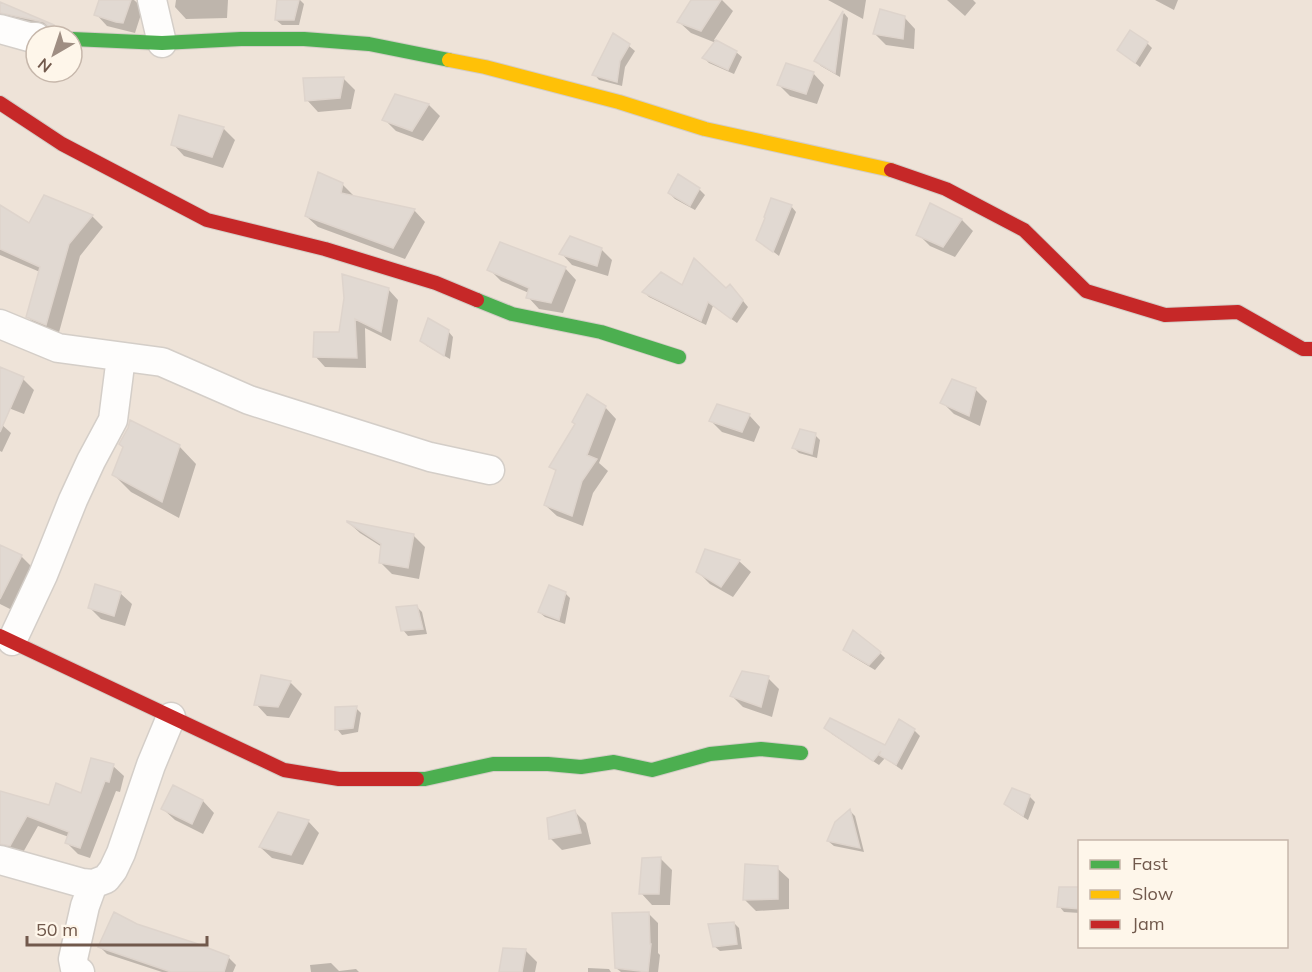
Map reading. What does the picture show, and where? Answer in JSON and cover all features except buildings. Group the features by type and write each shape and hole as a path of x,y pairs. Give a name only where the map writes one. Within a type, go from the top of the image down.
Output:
{"street":[{"path":"152,0 162,43"},
{"path":"0,29 24,36"},
{"path":"84,40 162,43 304,39 369,44 485,67 619,102 705,129 894,171 946,189 1024,230 1086,291 1165,315 1238,312 1303,349 1312,349"},
{"path":"0,104 62,144 207,220 325,249 436,283 513,314 601,332 679,357"},
{"path":"0,324 58,348 162,362 249,400 430,457 490,470"},
{"path":"121,357 113,420 91,461 43,575 6,639 284,770 339,779 425,779 493,764 548,764 581,767 614,762 652,770 710,754 761,749 801,753"},
{"path":"0,860 82,883 93,884 106,879 121,853 151,765 171,717"},
{"path":"80,972 75,969 73,958 85,906 93,884"}],"shaded area":[{"path":"0,0 1312,0 1312,972 0,972"}],"traffic: fast":[{"path":"84,40 162,43 304,39 369,44 449,60"},
{"path":"477,300 512,314 601,332 679,357"},
{"path":"417,779 493,764 548,764 581,767 614,762 652,770 710,754 761,749 801,753"}],"traffic: slow":[{"path":"449,60 485,67 619,102 705,129 891,170"}],"traffic: jam":[{"path":"0,103 62,144 207,220 325,249 436,283 477,300"},
{"path":"891,170 946,189 1024,230 1086,291 1165,315 1238,312 1303,349 1312,349"},
{"path":"0,636 284,770 339,779 417,779"}]}
